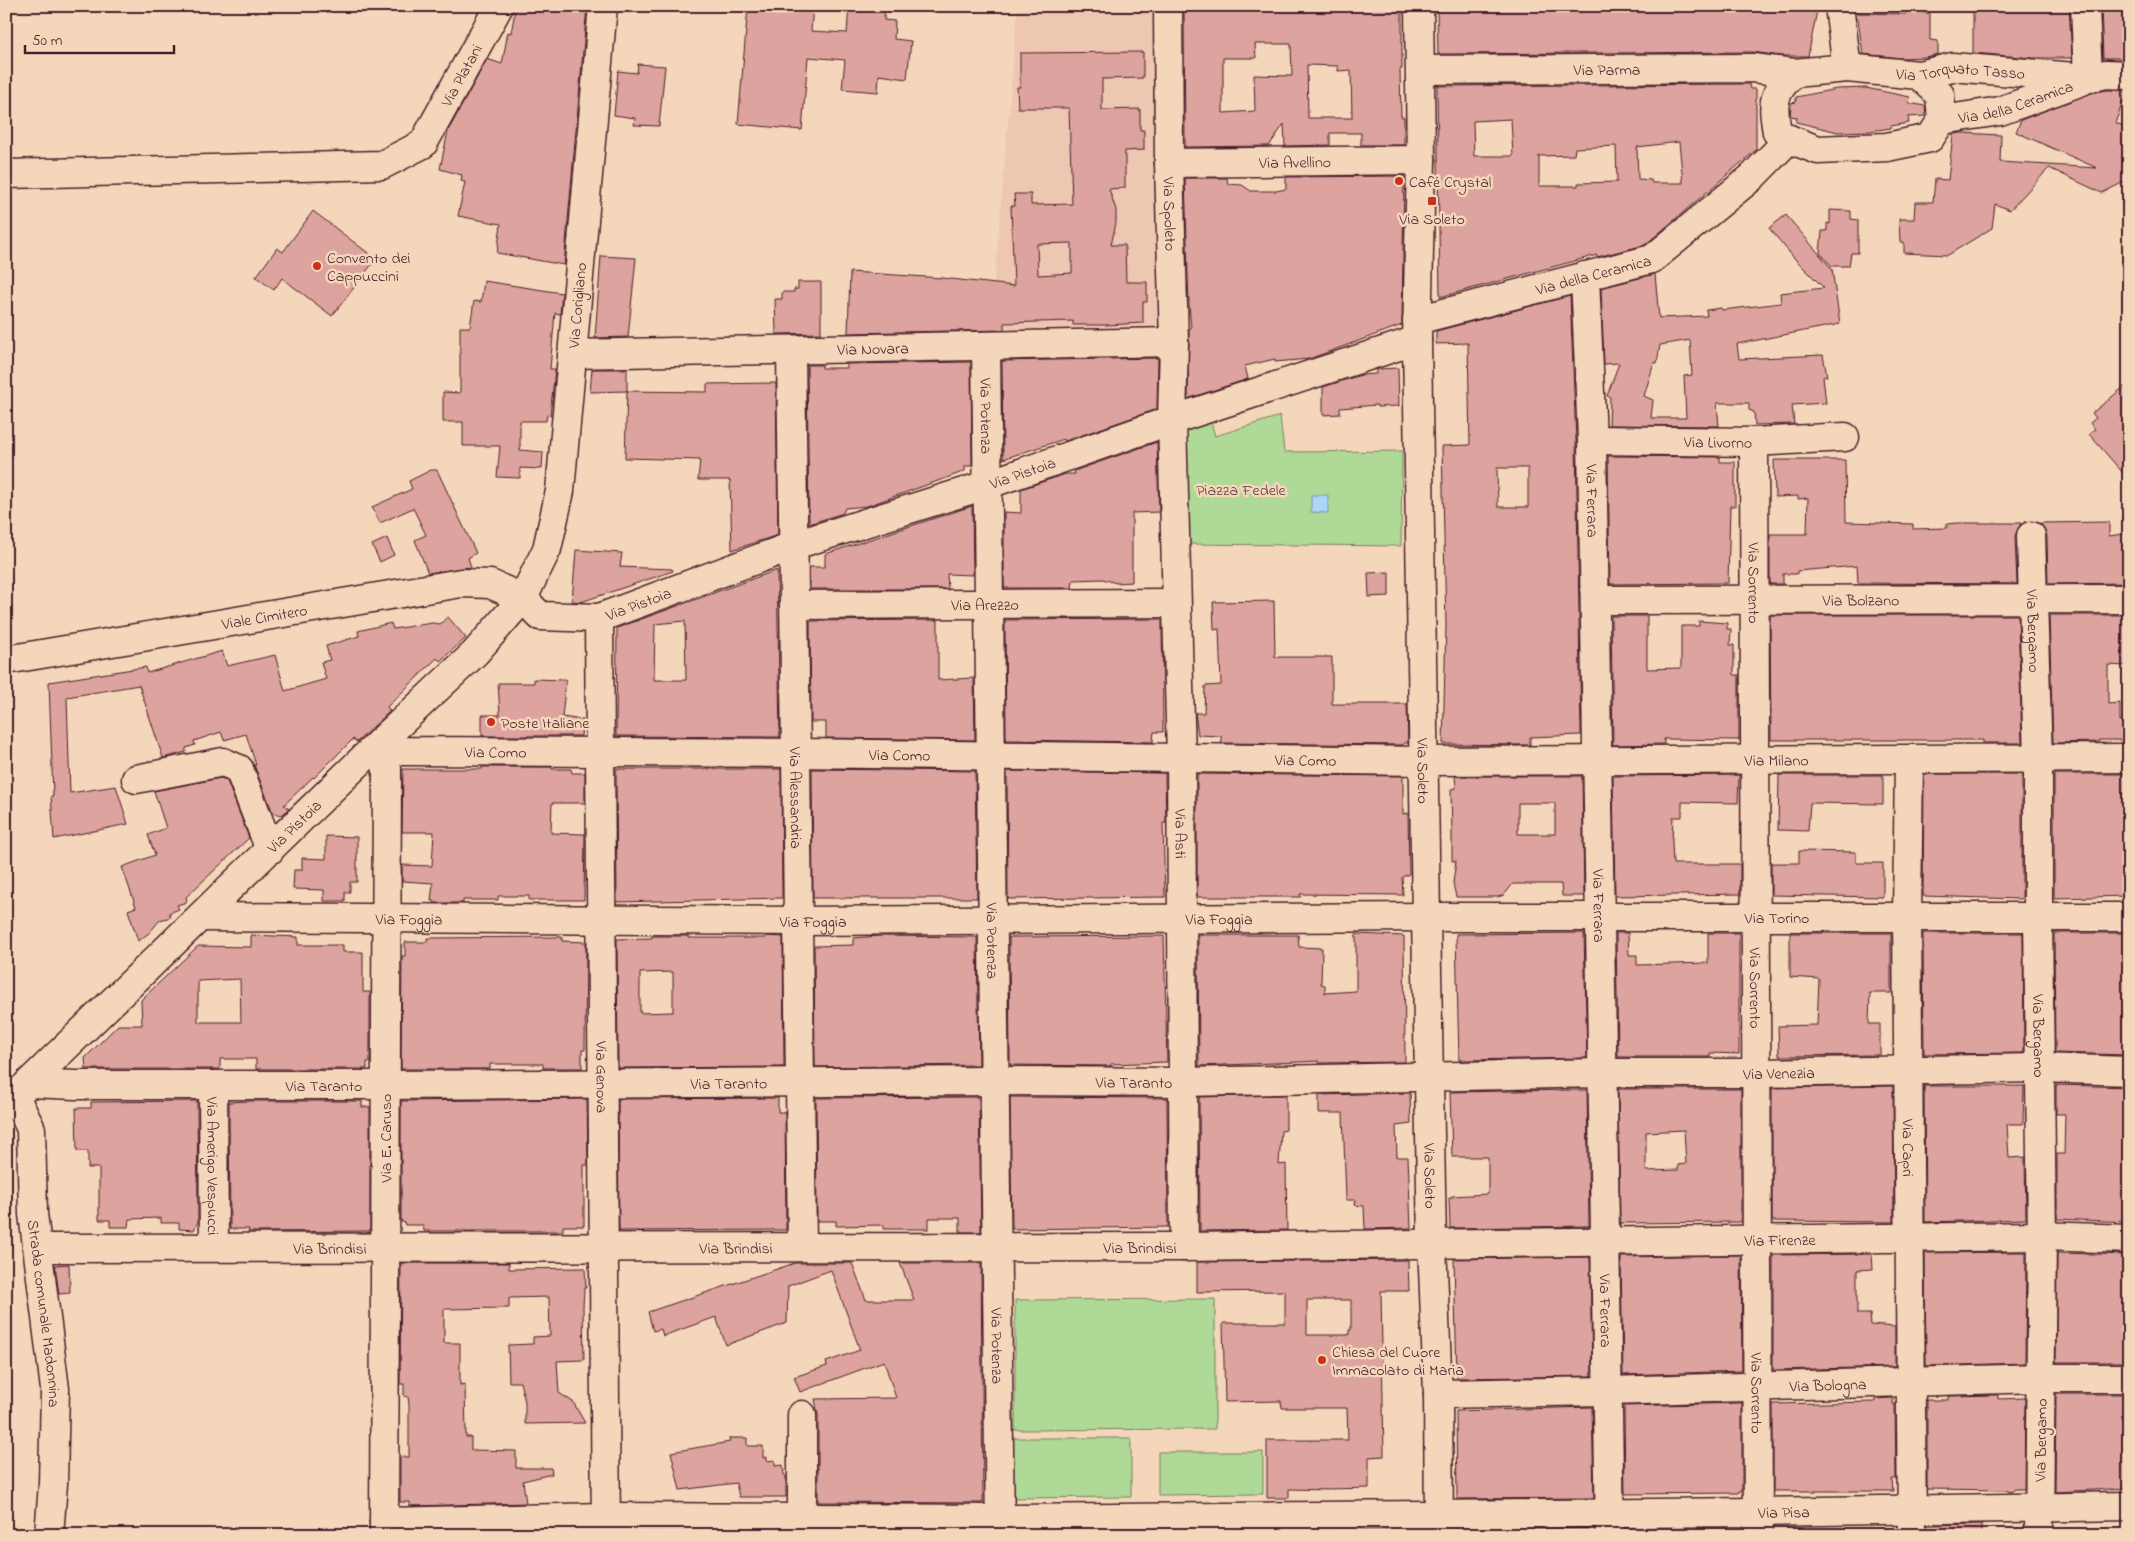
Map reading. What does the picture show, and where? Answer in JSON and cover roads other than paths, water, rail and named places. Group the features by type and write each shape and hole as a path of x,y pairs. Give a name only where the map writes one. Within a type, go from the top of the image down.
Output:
{"street":[{"name":"Via Platani","path":"6,174 382,165 423,144 499,6"},
{"name":"Via Corigliano","path":"523,598 546,549 560,490 603,6"},
{"name":"Via Spoleto","path":"1168,6 1169,164 1174,342 1172,420"},
{"name":"Via Soleto","path":"1419,6 1421,160 1417,330 1432,1243 1438,1394 1439,1524"},
{"path":"1839,6 1847,68"},
{"path":"2085,6 2088,78"},
{"name":"Via Torquato Tasso","path":"1794,73 1847,68 1919,75 1952,67 2088,78 2106,74 2129,74"},
{"name":"Via Parma","path":"1421,70 1753,68 1794,73"},
{"path":"1789,139 1777,132 1774,111 1779,86 1794,73"},
{"name":"Via della Ceramica","path":"1417,330 1585,276 1652,259 1752,177 1789,139 1818,150 1887,147 1930,138 1942,120 1940,95 1919,75"},
{"name":"Via della Ceramica","path":"1942,120 2000,111 2088,78"},
{"name":"Via Avellino","path":"1169,164 1421,160"},
{"name":"Via Ferrara","path":"1585,276 1592,440 1610,1524"},
{"name":"Via Pistoia","path":"17,1095 379,742 475,653 523,598 540,616 599,618 795,544 989,484 1172,420 1417,330"},
{"name":"Via Novara","path":"573,354 1174,342"},
{"name":"Via Potenza","path":"986,346 1000,1527"},
{"name":"Via Alessandria","path":"792,350 802,1246"},
{"name":"Via Asti","path":"1172,420 1181,758 1184,1247"},
{"name":"Via Livorno","path":"1592,440 1754,442 1844,437"},
{"name":"Via Sorrento","path":"1754,442 1758,1523"},
{"name":"Via Bergamo","path":"2031,536 2038,759 2042,1236 2039,1535"},
{"name":"Viale Cimitero","path":"6,660 461,583 490,584 523,598"},
{"name":"Via Bolzano","path":"1595,600 1754,598 2129,599"},
{"name":"Via Arezzo","path":"794,605 1176,604"},
{"name":"Via Genova","path":"599,618 606,1526"},
{"name":"Via Como","path":"379,742 402,751 1424,761"},
{"name":"Via E. Caruso","path":"379,742 387,769 384,1528"},
{"name":"Via Milano","path":"1424,761 2129,758"},
{"name":"Via Capri","path":"1909,760 1907,916 1912,1522"},
{"path":"136,779 223,762 239,769 270,850"},
{"name":"Via Foggia","path":"201,917 798,921 1426,917"},
{"name":"Via Torino","path":"1426,917 2129,917"},
{"name":"Via Venezia","path":"1429,1077 2040,1068 2129,1071"},
{"name":"Via Taranto","path":"17,1095 76,1085 385,1086 994,1081 1183,1082 1429,1077"},
{"name":"Via Amerigo Vespucci","path":"213,1085 214,1248"},
{"name":"Strada comunale Madonnina","path":"17,1095 31,1128 33,1214 55,1389 53,1484 49,1535"},
{"name":"Via Firenze","path":"1432,1243 1605,1243 2042,1236 2129,1239"},
{"name":"Via Brindisi","path":"38,1248 384,1246 1184,1247 1432,1243"},
{"name":"Via Bologna","path":"1438,1394 1608,1391 2040,1378 2129,1378"},
{"path":"802,1415 802,1526"},
{"name":"Via Pisa","path":"384,1528 1912,1522 2039,1508 2129,1506"}],"water":[{"path":"1311,495 1328,495 1328,513 1311,512"}],"place":[{"name":"Café Crystal","path":"1399,181"},
{"name":"Via Soleto","path":"1432,201"},
{"name":"Convento dei Cappuccini","path":"317,266"},
{"name":"Poste Italiane","path":"491,722"},
{"name":"Chiesa del Cuore Immacolato di Maria","path":"1322,1360"}],"park label":[{"name":"Piazza Fedele","path":"1241,489"}]}
